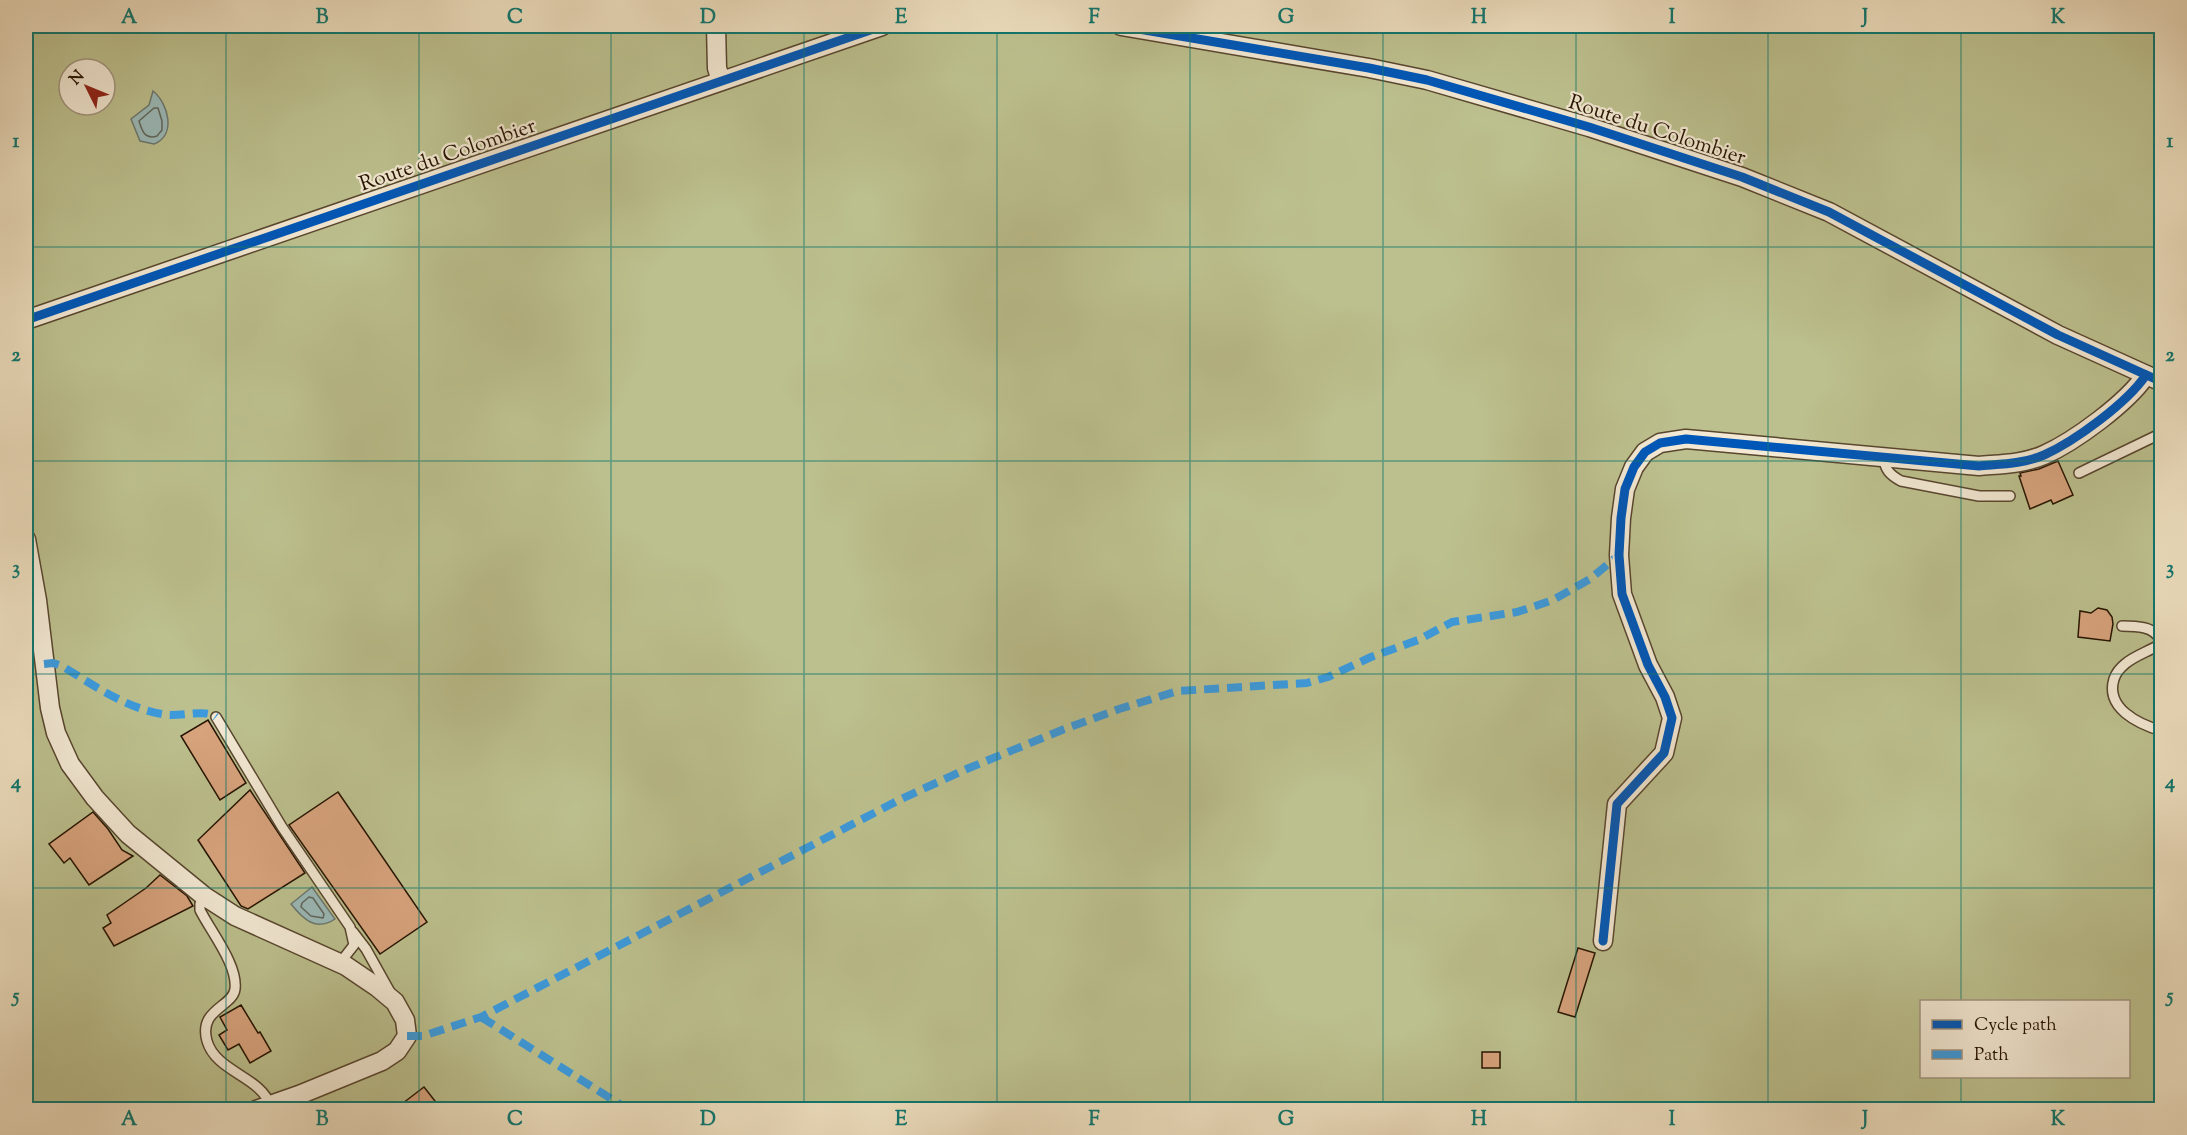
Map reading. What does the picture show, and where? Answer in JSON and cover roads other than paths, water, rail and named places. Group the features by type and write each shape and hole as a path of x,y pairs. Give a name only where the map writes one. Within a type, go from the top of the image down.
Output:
{"street":[{"path":"716,26 717,68 721,81"},
{"name":"Route du Colombier","path":"26,320 882,26"},
{"name":"Route du Colombier","path":"1121,26 1369,68 1426,80 1589,128 1742,177 1829,212 2058,335 2154,378"},
{"name":"Route du Colombier","path":"1603,941 1617,804 1664,753 1672,718 1665,697 1648,665 1622,594 1619,555 1625,489 1634,467 1646,452 1660,443 1686,439 1979,466 2017,463 2043,455 2071,440 2120,404 2138,387 2154,378"},
{"path":"26,539 37,600 50,708 56,733 70,764 95,798 128,834 204,896 235,916 337,962 377,987 395,1002 405,1020 408,1036 397,1051 382,1061 263,1107"}],"lane":[{"path":"2079,473 2162,433"},
{"path":"1884,457 1886,469 1901,481 1979,496 2010,496"},
{"path":"2122,626 2139,627 2152,631 2158,635 2160,641 2157,646 2124,664 2116,673 2112,696 2118,706 2130,716 2150,728 2162,731"},
{"path":"216,717 282,827 366,949 395,1002"},
{"path":"204,896 200,910 235,978 235,991 231,999 211,1015 207,1027 208,1043 228,1067 263,1091 263,1107"},
{"path":"337,962 344,959 354,945 350,927"}],"water":[{"path":"153,91 163,103 168,119 166,134 154,144 140,141 131,119 149,105"},
{"path":"312,887 335,919 322,924 310,922 291,904"}]}
